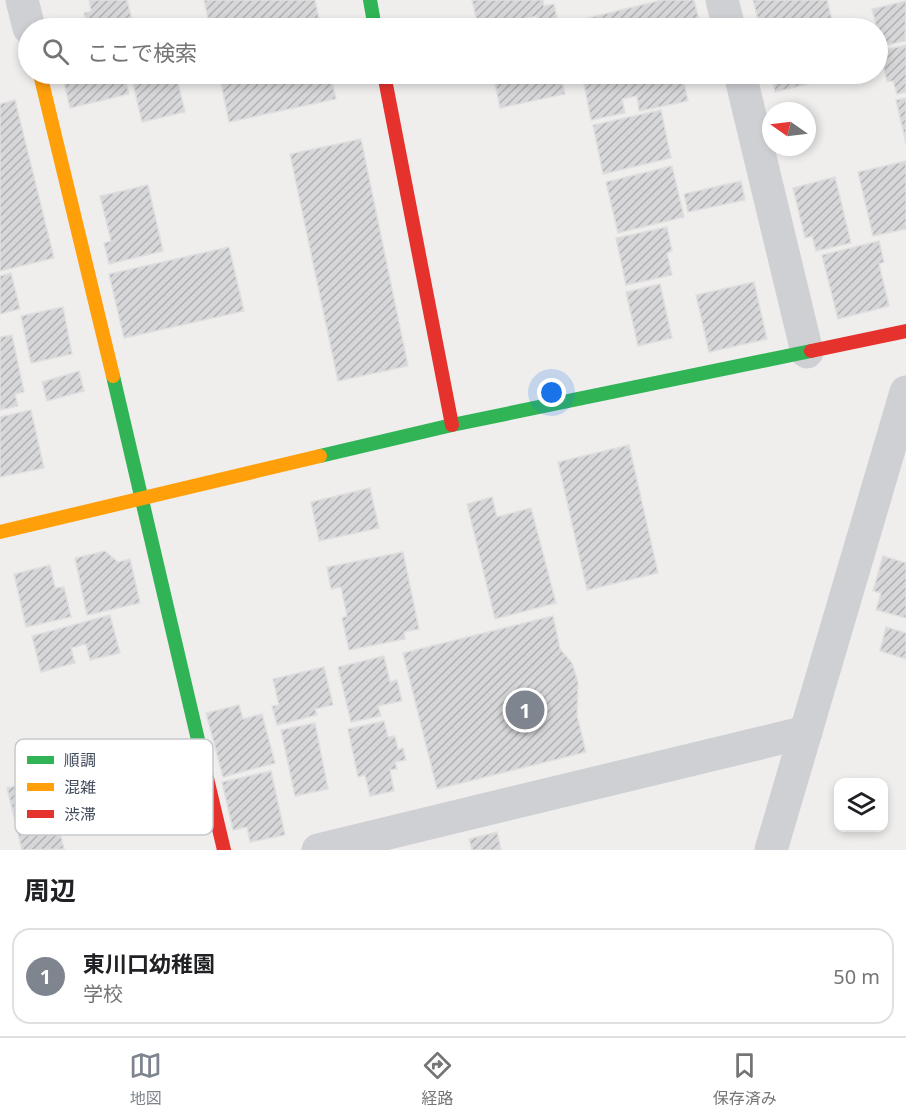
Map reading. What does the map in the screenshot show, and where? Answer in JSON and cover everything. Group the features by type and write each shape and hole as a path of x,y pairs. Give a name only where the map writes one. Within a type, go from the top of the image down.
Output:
{"street":[{"path":"22,0 26,18"},
{"path":"370,0 373,18"},
{"path":"722,0 726,18"},
{"path":"42,84 143,498 198,739"},
{"path":"386,84 452,425"},
{"path":"742,84 807,352"},
{"path":"0,532 452,425 906,331"},
{"path":"771,850 906,392"},
{"path":"318,850 807,732"},
{"path":"213,802 224,850"}],"building":[{"path":"89,0 127,0 132,18 85,18 84,13 91,11"},
{"path":"204,0 315,0 319,18 208,18"},
{"path":"472,0 543,0 544,6 554,4 557,18 537,18 537,16 476,18"},
{"path":"662,0 694,0 698,18 588,18"},
{"path":"753,0 827,0 832,18 758,18"},
{"path":"906,1 905,41 888,45 888,18 874,18 872,9"},
{"path":"906,45 906,92 897,94 893,81 888,82 888,49"},
{"path":"64,84 126,84 129,94 70,108"},
{"path":"133,84 178,84 185,112 142,122"},
{"path":"221,84 332,84 336,99 229,122"},
{"path":"495,84 562,84 565,94 500,108"},
{"path":"584,84 684,84 688,101 639,111 637,96 622,99 625,113 591,120"},
{"path":"773,84 808,84 775,92"},
{"path":"906,98 906,144 896,100"},
{"path":"15,100 54,258 0,271 0,104"},
{"path":"661,110 671,158 603,174 593,125"},
{"path":"361,139 408,366 338,381 290,154"},
{"path":"906,161 906,229 873,236 858,172"},
{"path":"672,166 684,217 618,233 606,182"},
{"path":"835,177 851,243 816,251 812,236 805,238 793,188"},
{"path":"741,181 745,200 688,212 684,194"},
{"path":"148,185 163,251 109,264 104,243 111,241 100,196"},
{"path":"667,227 672,251 667,253 672,275 626,285 616,238"},
{"path":"879,241 884,262 879,264 889,306 838,319 822,255"},
{"path":"229,247 244,311 124,338 109,274"},
{"path":"11,273 20,309 0,314 0,276"},
{"path":"754,282 767,339 709,352 696,295"},
{"path":"660,284 672,338 638,346 626,292"},
{"path":"63,307 72,354 31,363 21,316"},
{"path":"12,335 24,392 15,394 18,406 0,410 0,337"},
{"path":"79,371 84,391 47,401 42,382"},
{"path":"31,410 44,468 0,477 0,417"},
{"path":"629,445 658,573 587,590 558,462"},
{"path":"370,488 379,528 319,541 311,502"},
{"path":"492,497 497,517 531,508 556,603 495,619 467,504"},
{"path":"105,551 118,562 130,559 140,603 87,615 75,558"},
{"path":"403,552 419,629 404,632 405,639 349,650 342,618 347,616 341,587 331,589 327,567"},
{"path":"883,556 906,563 906,618 876,610 881,593 873,591"},
{"path":"50,565 55,588 64,587 71,617 26,627 14,574"},
{"path":"110,615 120,653 90,660 86,644 71,648 75,663 41,672 32,636"},
{"path":"553,616 560,649 572,663 578,682 577,716 586,752 437,789 403,653"},
{"path":"886,627 906,633 906,659 880,651"},
{"path":"384,656 390,682 397,680 402,701 378,706 381,716 351,722 338,667"},
{"path":"324,667 333,705 315,709 317,715 277,725 272,706 279,705 273,679"},
{"path":"239,705 243,719 262,714 275,763 223,777 206,713"},
{"path":"384,721 388,737 395,736 398,750 403,748 406,760 395,762 397,769 390,770 394,791 370,796 365,775 358,777 348,729"},
{"path":"315,723 328,789 295,796 281,730"},
{"path":"271,771 285,835 250,842 247,827 233,830 222,782"},
{"path":"15,786 15,821 7,788"},
{"path":"497,832 501,850 472,850 469,839"},
{"path":"18,835 61,835 64,849 22,850"}],"traffic: fast":[{"path":"370,0 373,18"},
{"path":"320,456 452,425 811,351"},
{"path":"113,376 198,739"}],"traffic: slow":[{"path":"42,84 113,376"},
{"path":"0,532 320,456"}],"traffic: jam":[{"path":"386,84 452,425"},
{"path":"811,351 906,331"},
{"path":"213,804 224,850"}],"place":[{"name":"東川口幼稚園","path":"525,710"}]}
